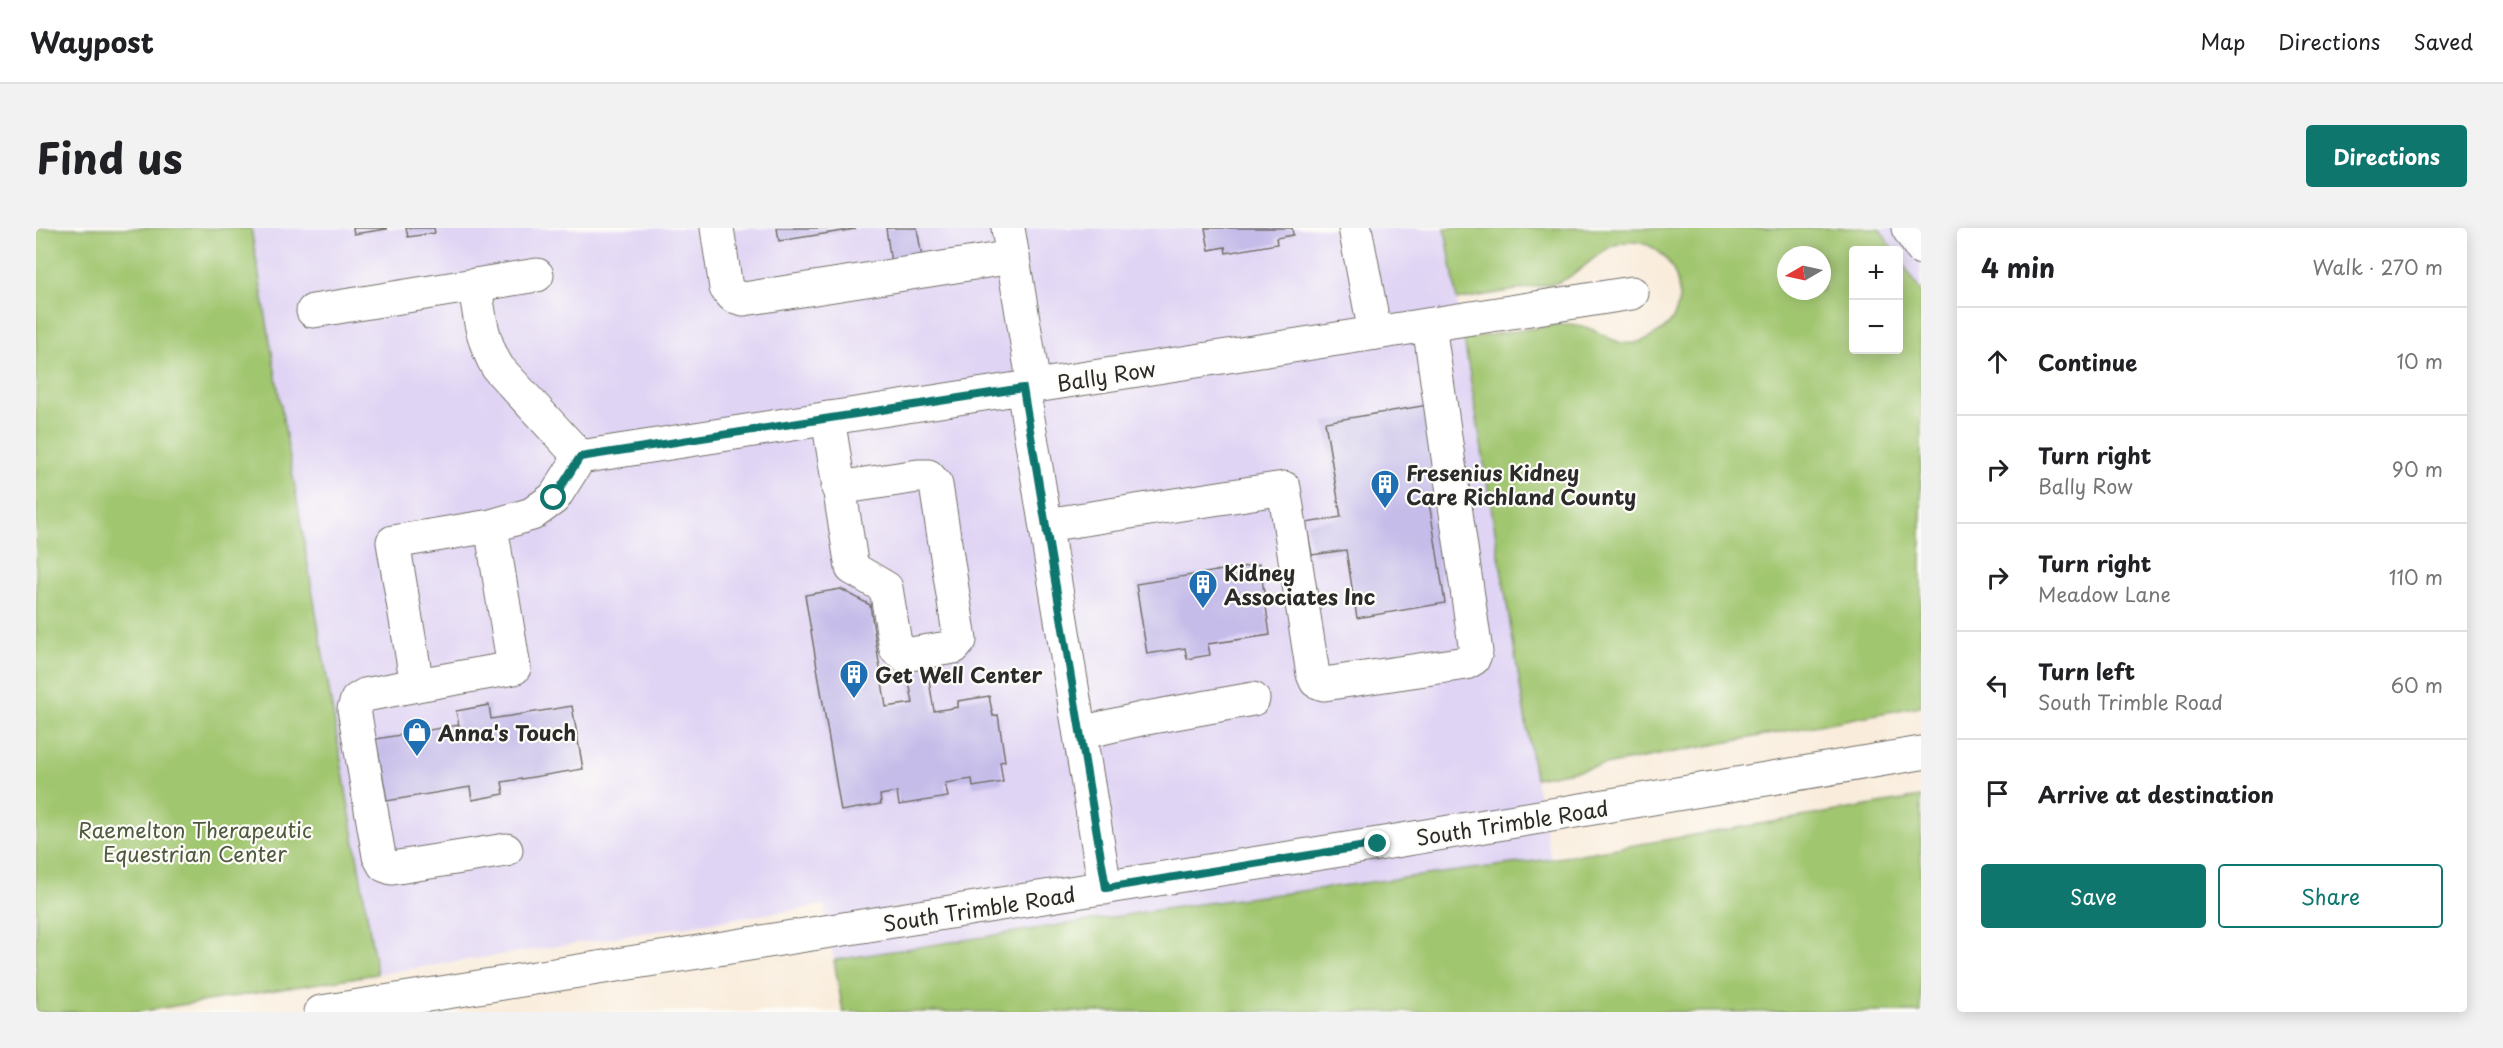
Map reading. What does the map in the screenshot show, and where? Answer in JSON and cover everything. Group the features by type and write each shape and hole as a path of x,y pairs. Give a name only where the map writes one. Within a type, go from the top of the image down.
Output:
{"main road":[{"path":"717,228 726,288 733,296 744,299 1011,243 1046,525 1106,888"},
{"path":"1354,228 1375,333"},
{"path":"1908,228 1921,248"},
{"path":"313,311 537,275"},
{"path":"417,685 393,542 491,526 532,514 554,498 580,457 498,368 489,354 483,338 475,285"},
{"name":"Bally Row","path":"580,457 1632,293"},
{"path":"1046,525 1284,488 1312,674 1316,681 1324,684 1466,663 1473,659 1476,652 1429,325"},
{"path":"828,418 838,488 852,568 886,588 896,649 904,655 954,646 960,640 936,485 928,476 918,476 838,488"},
{"path":"491,526 514,668 365,695 357,700 354,709 379,856 384,865 393,868 506,850"},
{"path":"1080,733 1141,719 1253,699"},
{"name":"South Trimble Road","path":"321,1012 440,1003 1106,888 1794,776 1921,753"}],"shaded area":[{"path":"251,228 1445,228 1535,778 1551,859 1184,906 834,960 824,905 377,974"},
{"path":"1879,228 1921,228 1921,292 1903,264 1903,246 1890,246"}],"green space":[{"name":"Raemelton Therapeutic Equestrian Center","path":"36,228 251,228 377,974 137,1012 36,1012"},
{"path":"1445,228 1879,228 1890,246 1849,246 1849,354 1903,354 1903,264 1921,292 1921,706 1535,778 1464,339 1568,324 1584,327 1619,342 1639,342 1666,327 1672,320 1679,296 1678,284 1668,261 1648,245 1636,242 1624,242 1613,246 1577,272 1557,283 1457,300"},
{"path":"1921,797 1921,1012 843,1012 834,960 1184,906 1551,859"}],"building":[{"path":"353,228 386,228 387,229 354,234"},
{"path":"406,228 434,228 435,233 408,237"},
{"path":"777,228 855,228 855,229 779,241"},
{"path":"886,228 917,228 922,258 891,263"},
{"path":"1205,228 1292,228 1293,235 1276,238 1277,244 1226,253 1225,247 1209,250"},
{"name":"Fresenius Kidney Care Richland County","path":"1428,405 1444,499 1429,502 1445,603 1357,618 1346,550 1312,555 1306,523 1341,517 1325,422"},
{"name":"Kidney Associates Inc","path":"1260,564 1270,635 1208,644 1210,655 1187,659 1185,648 1147,654 1136,584"},
{"name":"Get Well Center","path":"841,589 870,605 886,707 913,703 907,671 927,668 934,711 958,707 958,701 989,696 993,716 998,715 1005,761 1000,762 1003,782 973,787 972,779 945,783 948,797 899,805 897,792 880,795 881,804 841,811 805,595"},
{"path":"489,705 491,719 572,706 583,769 502,782 504,794 472,800 470,787 387,801 376,739 459,725 456,711"}],"place":[{"name":"Fresenius Kidney Care Richland County","path":"1385,510"},
{"name":"Kidney Associates Inc","path":"1203,610"},
{"name":"Get Well Center","path":"854,700"},
{"name":"Anna's Touch","path":"417,758"}],"route":[{"path":"554,498 580,457 1023,388 1106,888 1378,844"}]}
